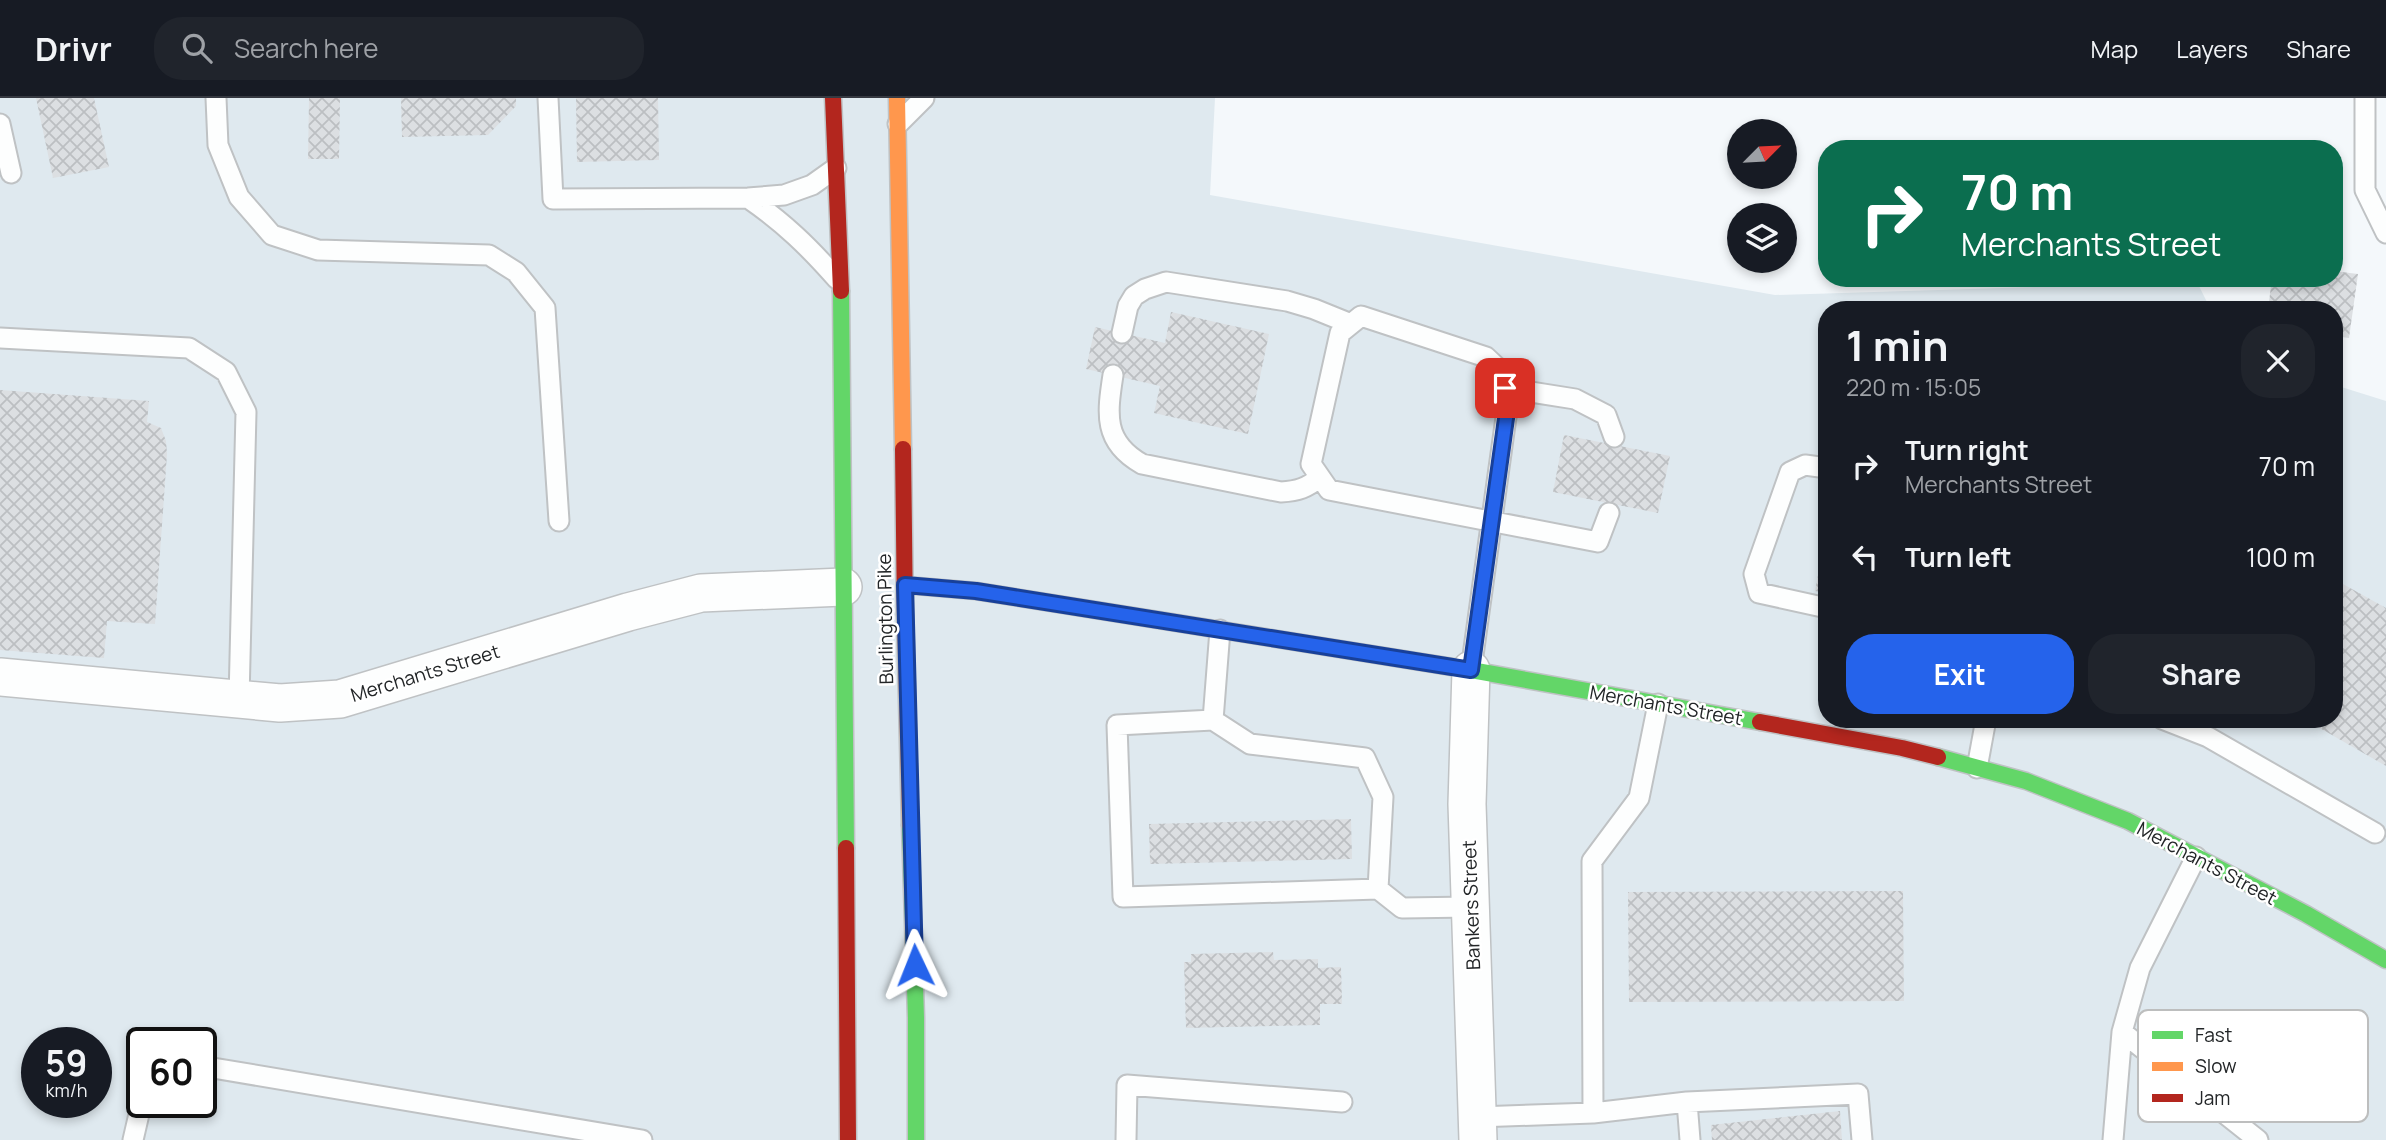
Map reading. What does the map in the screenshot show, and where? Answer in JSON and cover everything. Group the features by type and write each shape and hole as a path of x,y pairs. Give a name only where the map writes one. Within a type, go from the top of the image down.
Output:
{"main road":[{"path":"833,98 841,283 848,1140"},
{"name":"Burlington Pike","path":"897,98 916,1018 916,1140"},
{"name":"Merchants Street","path":"905,585 976,591 1471,670 1902,748 2026,780 2128,821 2306,914 2386,960"}],"street":[{"name":"Merchants Street","path":"0,677 280,703 340,699 628,612 701,593 843,587"},
{"name":"Bankers Street","path":"1471,670 1468,804 1477,1129"}],"lane":[{"path":"216,98 218,145 239,197 272,235 318,250 489,255 516,272 545,308 559,522"},
{"path":"548,98 553,199 748,198 784,195 812,185 836,168"},
{"path":"898,125 925,98"},
{"path":"2365,98 2365,190 2386,233"},
{"path":"0,124 11,173"},
{"path":"748,198 801,239 841,283"},
{"path":"1122,333 1128,306 1134,296 1166,282 1287,301 1351,324"},
{"path":"1471,670 1492,521 1508,404 1503,373 1486,357 1361,316 1340,333 1311,464 1329,490 1492,521 1598,542 1609,513"},
{"path":"0,338 189,348 226,372 246,412 239,699"},
{"path":"1113,375 1108,415 1111,429 1118,444 1129,457 1142,464 1281,492 1309,487 1320,477"},
{"path":"1505,388 1575,399 1606,415 1614,437"},
{"path":"1818,467 1805,465 1790,472 1754,574 1759,593 1818,606"},
{"path":"1213,720 1220,630"},
{"path":"1593,1113 1592,861 1639,798 1658,704"},
{"path":"1378,889 1383,797 1365,758 1250,744 1213,720 1117,725 1123,897 1378,889 1402,908 1471,906"},
{"path":"1978,768 1985,728"},
{"path":"2185,728 2208,737 2375,833"},
{"path":"2113,1140 2122,1032 2140,968 2196,857"},
{"path":"2122,1032 2138,1045"},
{"path":"217,1069 642,1140"},
{"path":"1126,1140 1127,1085 1342,1102"},
{"path":"1477,1129 1687,1102 1858,1094 1862,1140"},
{"path":"1687,1102 1690,1140"},
{"path":"133,1140 138,1118"},
{"path":"2235,1122 2258,1140"}],"shaded area":[{"path":"0,98 1215,98 1210,195 1775,295 2035,287 2200,287 2206,301 1818,301 1818,728 2343,728 2343,388 2386,401 2386,1140 0,1140"}],"building":[{"path":"36,98 94,98 109,167 53,178"},
{"path":"309,98 340,98 339,159 308,159"},
{"path":"401,98 516,98 516,106 488,135 402,137"},
{"path":"576,98 658,98 659,160 577,162"},
{"path":"2343,272 2358,274 2349,338 2343,337 2343,301 2269,301 2271,287 2343,287"},
{"path":"1171,312 1269,334 1248,434 1154,413 1160,386 1086,369 1095,327 1165,343"},
{"path":"0,390 149,401 147,422 161,428 167,454 155,624 107,621 104,658 0,650"},
{"path":"1564,435 1670,456 1658,513 1553,492"},
{"path":"2343,584 2386,608 2386,766 2320,728 2343,728"},
{"path":"1351,819 1352,859 1150,864 1149,824"},
{"path":"1903,891 1904,1001 1629,1002 1628,892"},
{"path":"1273,952 1274,960 1318,959 1318,968 1341,967 1342,1004 1320,1004 1320,1025 1186,1028 1184,962 1191,962 1191,954"},
{"path":"1840,1111 1842,1140 1712,1140 1711,1125"}],"traffic: fast":[{"path":"841,291 846,848"},
{"path":"905,585 976,591 1471,670 1760,722"},
{"path":"1938,757 2026,781 2128,821 2306,914 2386,960"},
{"path":"910,825 916,1018 916,1140"}],"traffic: slow":[{"path":"897,98 903,449"},
{"path":"905,615 910,825"}],"traffic: jam":[{"path":"833,98 841,291"},
{"path":"903,449 905,615"},
{"path":"1760,722 1938,757"},
{"path":"846,848 848,1140"}],"route":[{"path":"915,965 905,585 976,591 1471,670 1508,404 1505,388"}]}
